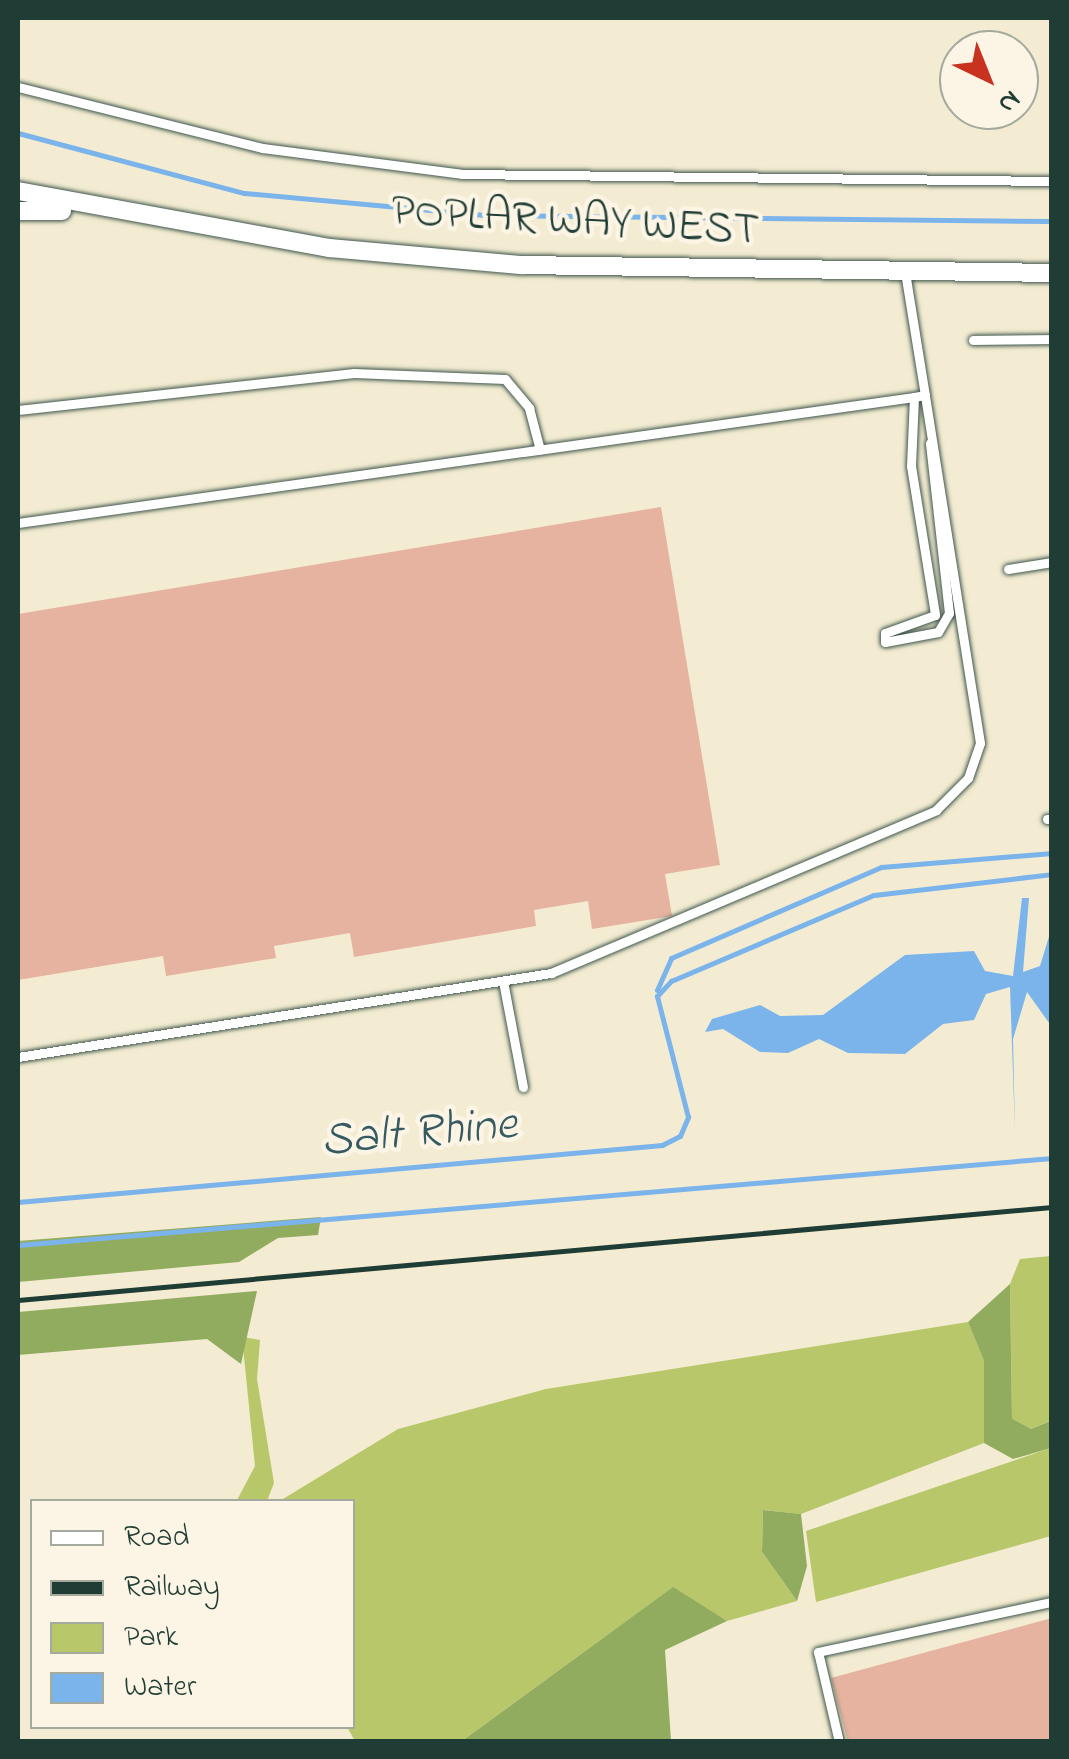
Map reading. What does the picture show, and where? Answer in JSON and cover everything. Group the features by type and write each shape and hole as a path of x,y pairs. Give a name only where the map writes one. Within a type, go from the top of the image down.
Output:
{"street":[{"name":"POPLAR WAY WEST","path":"18,190 97,212 330,248 522,265 1052,274"},
{"name":"POPLAR WAY WEST","path":"18,211 97,212"}],"lane":[{"path":"18,87 276,150 462,174 1052,180"},
{"path":"18,1057 551,972 837,845 911,823 956,794 976,760 977,704 931,432 920,396 905,272"},
{"path":"972,340 1052,340"},
{"path":"18,410 354,373 505,379 528,408 540,450"},
{"path":"920,396 910,466 935,615 881,635 885,642 938,632 949,612 926,469 931,432"},
{"path":"18,523 920,396"},
{"path":"1008,569 1052,562"},
{"path":"503,981 523,1087"},
{"path":"839,1742 818,1652 1052,1602"}],"green space":[{"path":"321,1217 318,1235 278,1238 239,1262 18,1282 18,1241"},
{"path":"1051,1256 1051,1420 1031,1429 1012,1420 1010,1284 1020,1259"},
{"path":"1010,1284 1012,1419 1031,1429 1052,1420 1051,1448 1013,1459 984,1443 984,1361 968,1322"},
{"path":"257,1291 241,1364 207,1339 18,1355 18,1312"},
{"path":"968,1322 984,1361 984,1443 801,1514 763,1510 762,1552 797,1601 727,1621 672,1588 462,1741 355,1741 348,1729 355,1729 355,1499 283,1499 398,1429 546,1389"},
{"path":"242,1337 260,1340 257,1379 274,1483 268,1499 238,1499 255,1466"},
{"path":"1051,1448 1051,1536 816,1602 806,1531"},
{"path":"763,1510 801,1514 807,1566 797,1601 762,1552"},
{"path":"673,1587 727,1621 665,1650 671,1741 462,1741"}],"water":[{"path":"1022,898 1029,898 1023,972 1040,966 1051,930 1052,1027 1027,992 1013,1039 1015,1132 1010,987 986,994 974,1020 943,1024 905,1054 848,1053 819,1039 788,1053 760,1052 723,1029 705,1032 712,1019 760,1005 780,1016 823,1015 905,955 974,951 985,971 1013,976"}],"building":[{"path":"661,507 720,865 665,874 672,916 592,929 588,901 534,910 536,926 354,957 350,933 274,946 276,958 166,976 163,956 18,980 18,614"},
{"path":"1052,1618 1052,1742 848,1742 831,1678"}],"waterway":[{"path":"18,133 244,193 485,215 1052,221"},
{"name":"Salt Rhine","path":"657,990 671,958 881,867 1052,853"},
{"name":"Salt Rhine","path":"18,1202 662,1145 680,1136 688,1117 657,996 671,981 874,895 1052,874"},
{"path":"18,1245 1052,1158"}],"railway":[{"path":"18,1300 1052,1207"}]}
